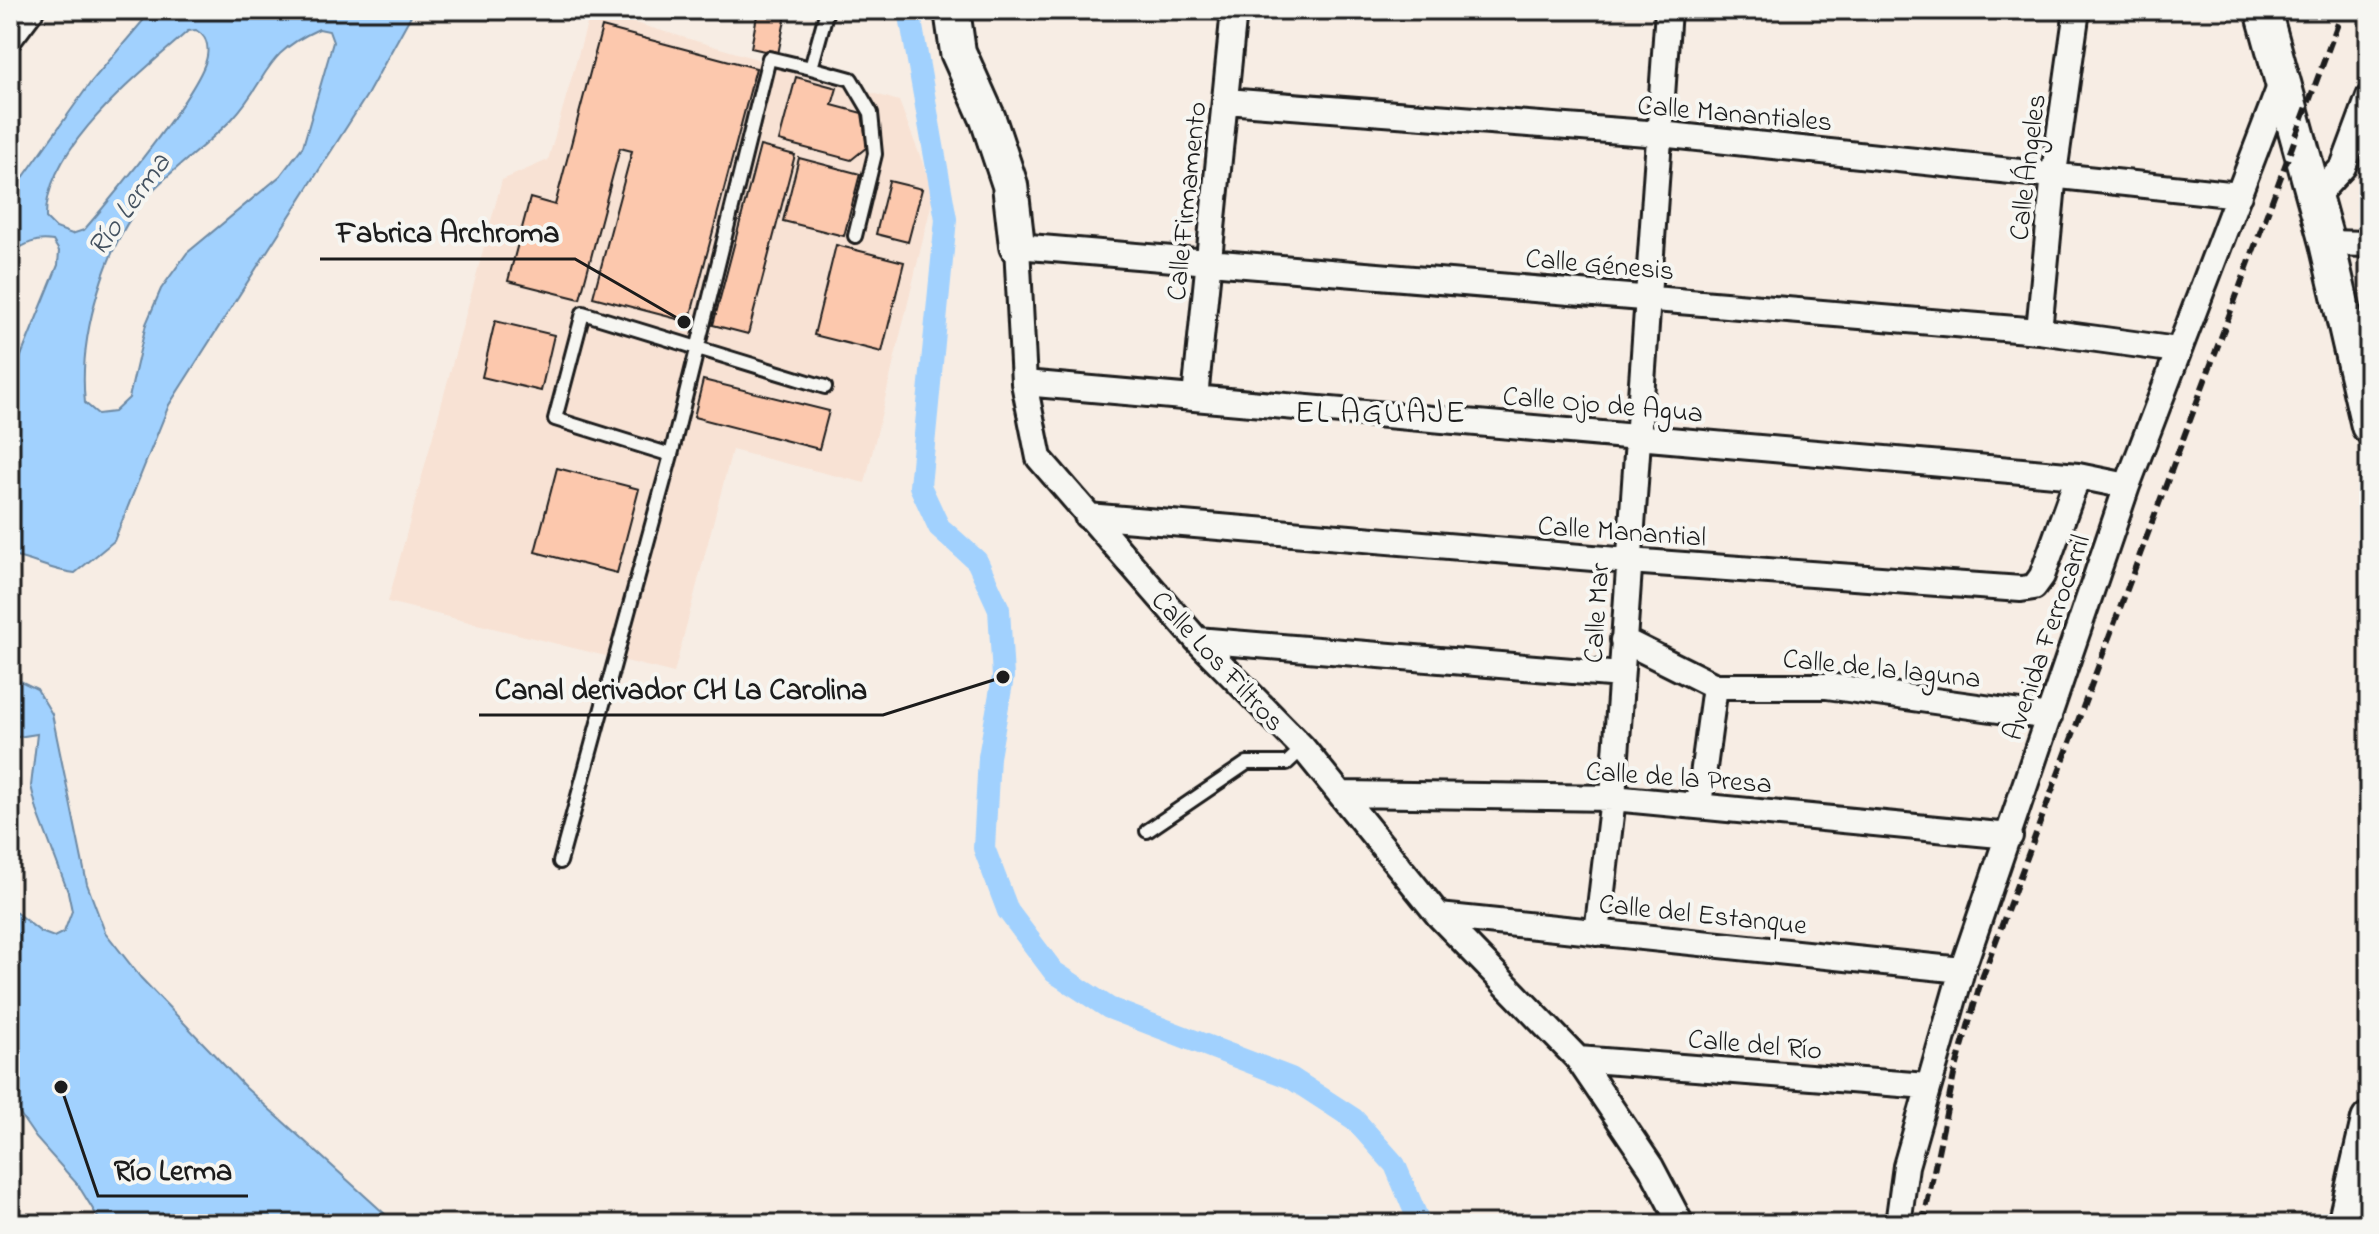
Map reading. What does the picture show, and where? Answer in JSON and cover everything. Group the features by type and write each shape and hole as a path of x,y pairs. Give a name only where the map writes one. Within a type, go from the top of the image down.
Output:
{"street":[{"path":"10,38 31,10"},
{"name":"Calle Los Filtros","path":"952,10 958,52 988,119 1010,185 1017,246 1024,383 1039,458 1197,640 1303,748 1439,916 1578,1059 1651,1167 1681,1224"},
{"name":"Calle Firmamento","path":"1195,398 1234,10"},
{"name":"Calle Mar","path":"1597,933 1613,798 1668,10"},
{"name":"Calle Ángeles","path":"2039,331 2054,173 2077,10"},
{"path":"2263,10 2362,367 2369,426"},
{"name":"Avenida Ferrocarril","path":"1898,1224 1906,1166 1962,970 2127,486 2282,81"},
{"path":"2314,198 2343,167 2362,132 2369,97"},
{"name":"Calle Manantiales","path":"1226,101 1660,134 2054,173 2239,195"},
{"path":"2327,243 2369,244"},
{"name":"Calle Génesis","path":"1017,246 2039,331 2177,350"},
{"name":"Calle Ojo de Agua","path":"1024,383 2078,476 2127,486"},
{"name":"Calle Manantial","path":"1087,516 1629,561 2034,587 2042,576 2078,476"},
{"path":"1197,640 1621,675"},
{"name":"Calle de la laguna","path":"1623,640 1715,686 1827,686 2049,717"},
{"path":"1699,805 1715,686"},
{"name":"Calle de la Presa","path":"1342,794 1613,798 2010,836"},
{"name":"Calle del Estanque","path":"1439,916 1962,970"},
{"name":"Calle del Río","path":"1578,1059 1927,1086"},
{"path":"2345,1224 2360,1187 2369,1120"}],"lane":[{"path":"815,50 818,10"},
{"path":"811,68 827,10"},
{"path":"560,862 671,455 769,58 851,79 871,113 875,154 855,236"},
{"path":"671,455 555,419 583,313 825,387"},
{"path":"1147,831 1247,763 1287,763 1303,748"}],"shaded area":[{"path":"591,10 899,101 934,193 865,483 732,450 674,673 388,602 502,180 548,160"}],"water":[{"path":"152,10 414,10 367,95 169,405 114,541 75,573 10,556 10,383 58,265 59,251 53,241 41,240 10,254 10,196 91,82","holes":["319,29 329,31 333,42 303,146 280,176 187,253 161,289 146,324 129,398 114,412 98,414 85,403 86,349 98,291 120,236 151,192 232,119 276,58 286,48","196,30 206,41 207,56 201,72 173,118 84,230 72,234 56,228 46,218 50,192 61,165 77,139 145,69 188,31"]},
{"path":"10,676 37,689 52,714 87,884 105,932 141,978 246,1088 396,1224 102,1224 78,1185 36,1138 10,1100 10,908 41,932 54,937 64,932 72,911 31,786 37,734 18,737 10,744"}],"building":[{"path":"758,10 787,10 778,54 751,48"},
{"path":"602,27 756,68 689,322 593,297 632,151 620,148 580,299 508,281 530,198 555,205"},
{"path":"796,77 837,88 832,105 862,113 867,147 851,160 779,141"},
{"path":"760,146 795,155 748,334 713,325"},
{"path":"799,158 860,174 844,236 783,221"},
{"path":"889,181 922,189 908,242 876,234"},
{"path":"836,245 904,262 882,352 814,335"},
{"path":"495,321 554,335 541,391 482,377"},
{"path":"703,380 829,411 819,449 694,417"},
{"path":"557,468 639,489 617,573 535,552"}],"waterway":[{"path":"909,10 946,219 920,486 939,527 977,561 999,609 1003,677 989,757 984,848 1008,911 1054,972 1109,1008 1291,1078 1354,1119 1395,1165 1420,1224"}],"railway":[{"path":"1923,1224 1954,1075 1981,981 2343,10"}],"place":[{"name":"Fabrica Archroma","path":"684,322"},
{"name":"Canal derivador CH La Carolina","path":"1003,677"},
{"name":"Río Lerma","path":"61,1087"}],"district":[{"name":"EL AGUAJE","path":"1381,411"}]}
